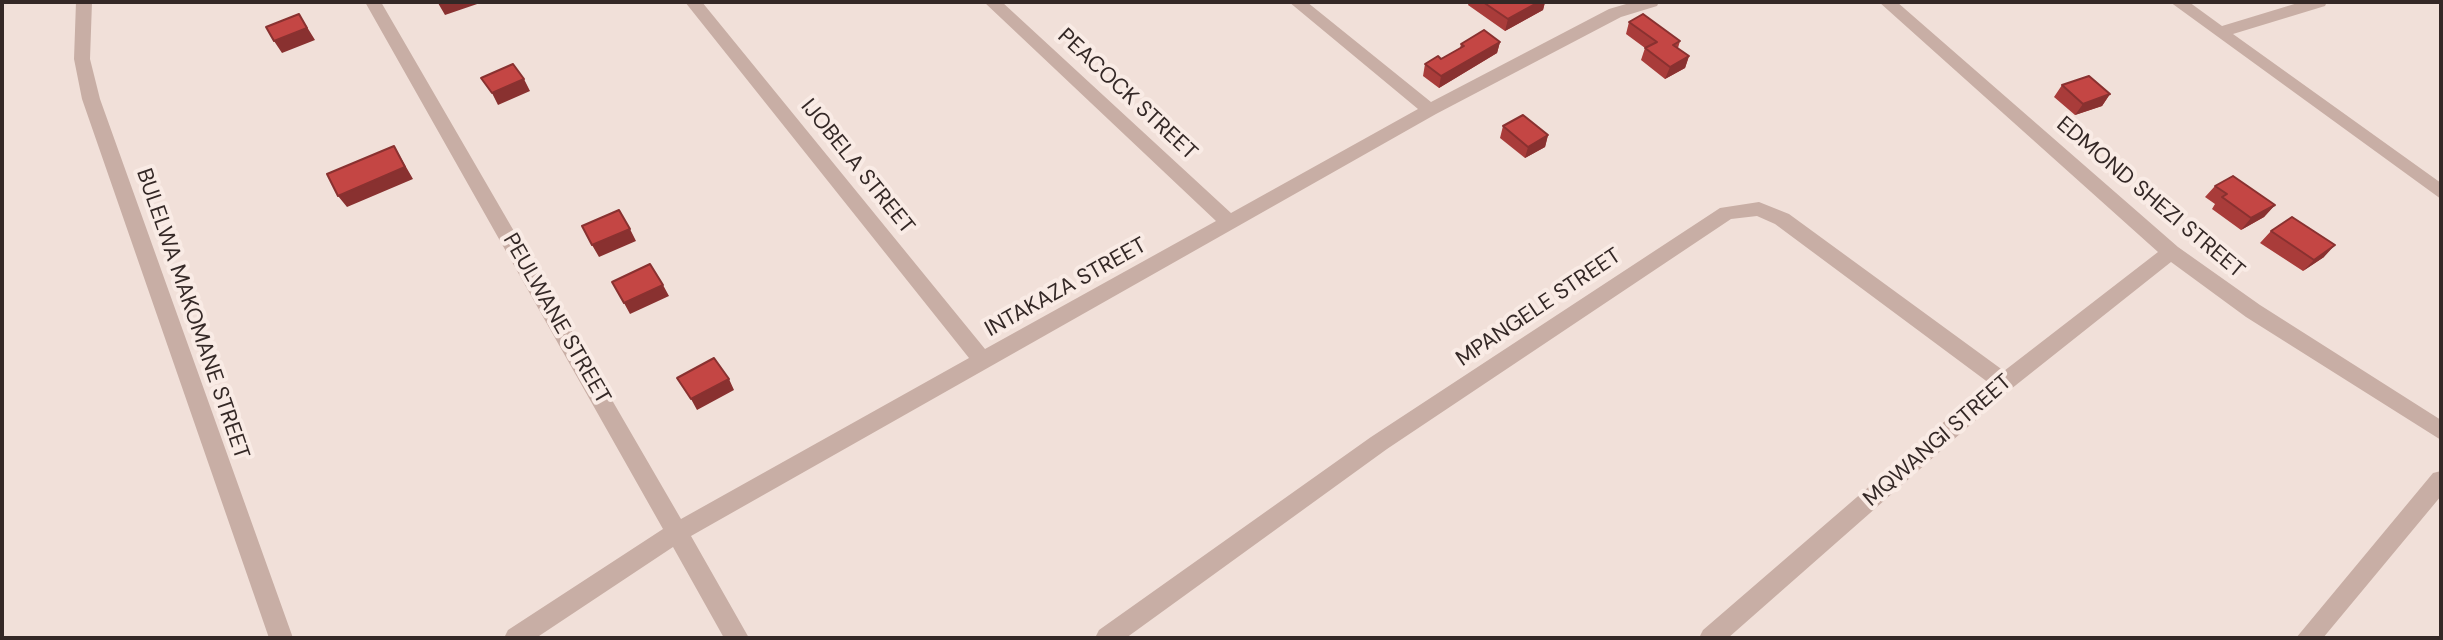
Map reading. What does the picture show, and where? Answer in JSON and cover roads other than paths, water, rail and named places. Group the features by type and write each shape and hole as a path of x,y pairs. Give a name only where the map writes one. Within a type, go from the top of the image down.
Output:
{"street":[{"name":"BULELWA MAKOMANE STREET","path":"84,2 82,59 91,99 281,638"},
{"name":"PEULWANE STREET","path":"373,2 679,531 737,638"},
{"name":"IJOBELA STREET","path":"693,2 983,361"},
{"name":"PEACOCK STREET","path":"992,2 1230,223"},
{"path":"1297,2 1430,110"},
{"name":"INTAKAZA STREET","path":"516,638 679,531 1607,8 1651,2"},
{"name":"EDMOND SHEZI STREET","path":"1887,2 2171,252 2253,311 2441,431"},
{"path":"2178,2 2441,192"},
{"path":"2220,32 2319,2"},
{"name":"MPANGELE STREET","path":"1107,638 1379,443 1727,213 1759,209 1782,219 2004,383"},
{"name":"MQWANGI STREET","path":"1711,638 2004,383 2171,252"},
{"path":"2308,638 2441,480"}]}
